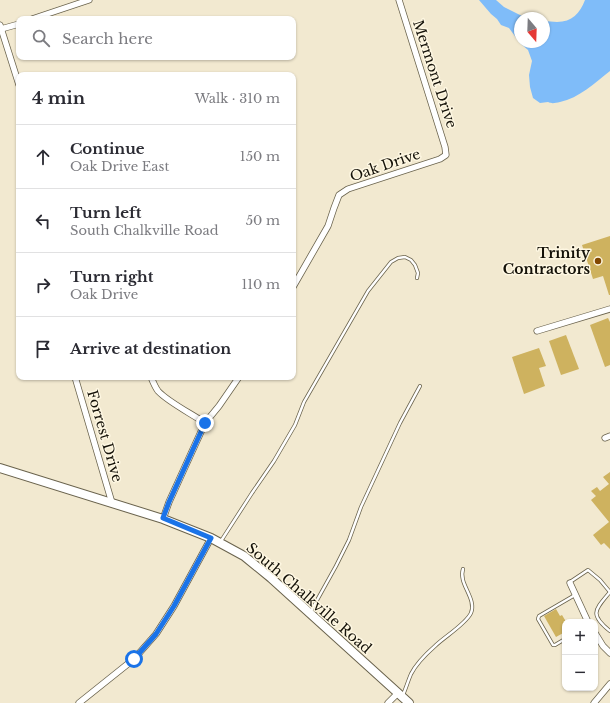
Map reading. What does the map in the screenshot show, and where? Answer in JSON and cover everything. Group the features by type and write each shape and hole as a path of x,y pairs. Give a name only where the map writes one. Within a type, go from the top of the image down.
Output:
{"main road":[{"name":"South Chalkville Road","path":"0,468 163,518 220,542 244,556 271,578 409,703"}],"street":[{"path":"41,16 89,0"},
{"name":"Mermont Drive","path":"399,0 445,147 446,155"},
{"path":"16,24 1,27 16,75"},
{"name":"Oak Drive","path":"296,282 328,226 339,196 348,189 440,159 446,155"},
{"path":"537,331 610,309"},
{"name":"Forrest Drive","path":"76,380 112,503"},
{"path":"152,380 158,391 205,423"},
{"path":"163,518 205,423 237,380"},
{"path":"79,703 134,659 156,634 174,606 211,538"},
{"path":"570,583 587,619"},
{"path":"598,638 610,653"},
{"path":"594,703 610,684"},
{"path":"388,703 400,695"}],"lane":[{"path":"220,542 274,461 295,425 304,402 368,291 391,262 398,258 405,257 412,260 418,273 417,278"},
{"path":"310,613 349,540 361,507 400,424 420,386"},
{"path":"400,695 411,673 418,664 470,614 472,610 471,602 463,579 463,569"},
{"path":"570,583 588,570 600,580 610,592 597,608 596,614 600,623 610,631"},
{"path":"562,641 553,645 538,617 575,594"}],"water":[{"path":"479,0 496,0 504,7 514,12 514,35 509,28 501,25"},
{"path":"585,0 610,0 610,71 586,90 567,100 555,103 540,103 533,98 530,87 529,75 532,61 526,48 550,48 550,22 562,22 575,16 581,9"}],"building":[{"name":"Trinity Contractors","path":"610,236 609,295 603,276 593,279 582,245"},
{"path":"608,318 610,322 610,365 605,367 590,325"},
{"path":"566,335 579,369 561,375 549,341"},
{"path":"539,348 546,366 539,368 545,386 524,394 512,357"},
{"path":"610,472 610,549 604,543 601,545 593,535 609,522 591,500 596,496 591,491 597,487 600,491 609,484 603,477"},
{"path":"556,609 560,616 562,615 564,619 562,619 562,634 556,637 544,616"}],"place":[{"name":"Trinity Contractors","path":"598,261"}],"route":[{"path":"134,659 156,634 174,606 211,538 163,518 205,423"}]}
